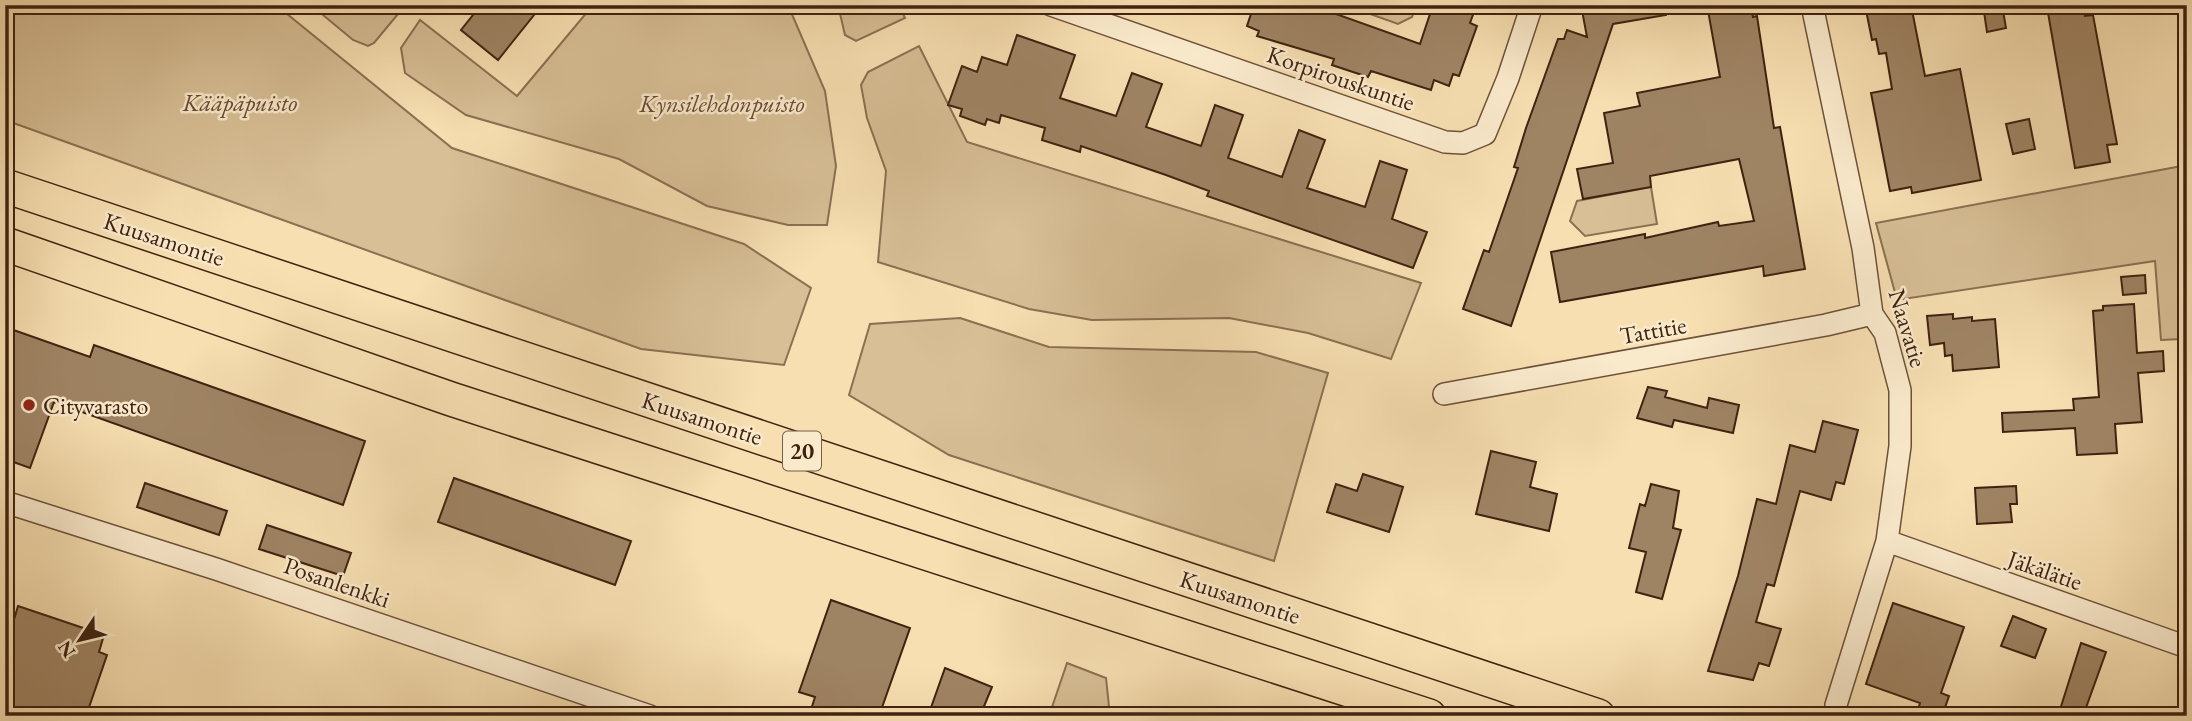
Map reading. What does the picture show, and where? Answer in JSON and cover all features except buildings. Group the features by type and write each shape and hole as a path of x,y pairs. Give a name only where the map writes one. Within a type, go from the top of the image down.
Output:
{"highway":[{"name":"Kuusamontie","path":"5,186 1598,716"},
{"name":"20","path":"5,244 451,399 1429,716"}],"street":[{"name":"Korpirouskuntie","path":"1051,5 1445,142 1463,143 1485,134 1508,78 1532,5"},
{"name":"Naavatie","path":"1812,5 1863,248 1872,314 1885,333 1900,390 1900,446 1887,541 1836,705"},
{"name":"Tattitie","path":"1444,394 1826,325 1872,314"},
{"name":"Posanlenkki","path":"5,502 216,569 650,716"},
{"name":"Jäkälätie","path":"1887,541 2187,647"}],"green space":[{"name":"Kääpäpuisto","path":"5,5 276,5 452,148 744,244 811,288 784,365 641,349 5,120"},
{"name":"Kääpäpuisto","path":"311,5 400,5 403,8 374,43 368,46 353,40"},
{"name":"Kynsilehdonpuisto","path":"593,5 788,5 825,91 836,166 827,225 788,225 707,206 619,159 466,115 405,73 401,48 420,20 517,96"},
{"path":"838,5 899,5 905,18 856,41 845,35"},
{"path":"1345,5 1417,5 1412,17 1398,24"},
{"path":"919,46 967,142 1421,283 1391,359 1308,333 1229,318 1092,320 1029,309 878,262 886,171 867,118 861,85 868,72"},
{"path":"2187,165 2187,256 2178,258 2182,339 2161,340 2155,261 1897,300 1876,223"},
{"path":"1651,187 1657,224 1585,236 1570,221 1577,201"},
{"path":"960,318 1049,347 1256,352 1328,373 1274,561 949,455 849,395 870,324"},
{"path":"1067,663 1106,678 1110,716 1049,716"}],"place":[{"name":"Cityvarasto","path":"29,405"}]}
